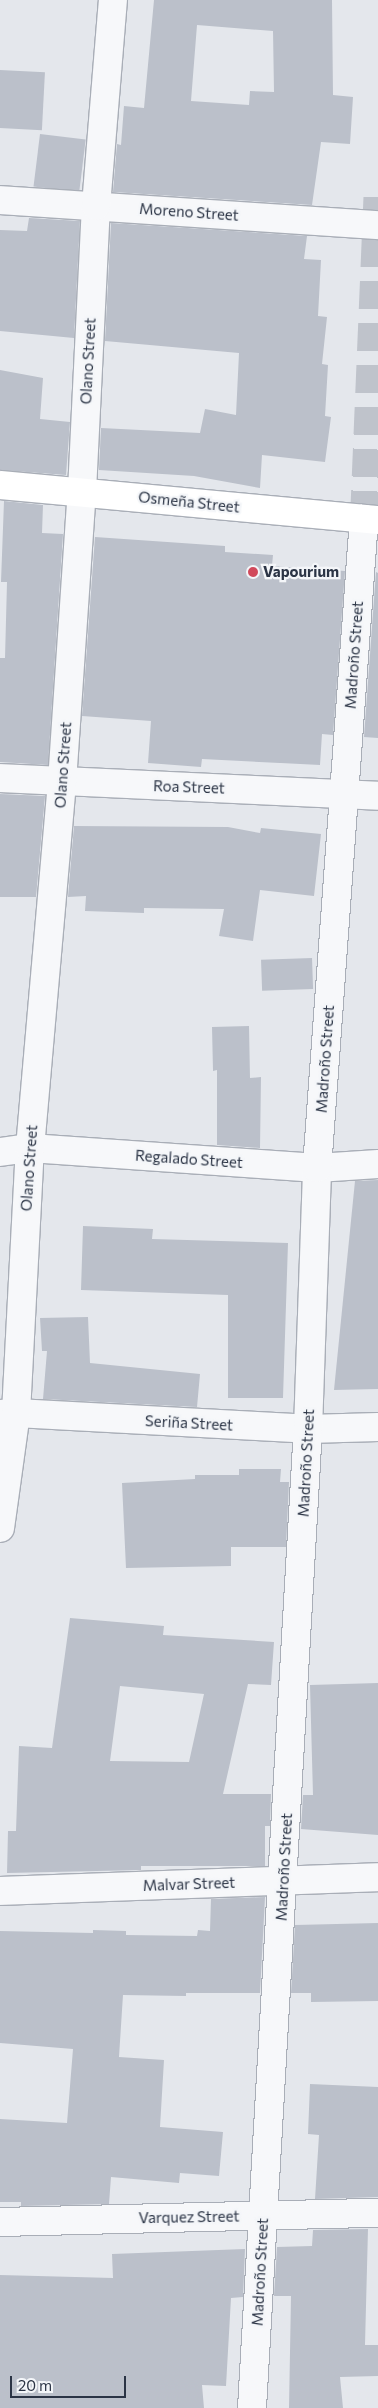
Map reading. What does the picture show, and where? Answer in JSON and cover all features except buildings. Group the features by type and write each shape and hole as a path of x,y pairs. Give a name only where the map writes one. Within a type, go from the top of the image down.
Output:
{"main road":[{"name":"Osmeña Street","path":"0,485 82,491 371,519"}],"street":[{"name":"Olano Street","path":"0,1528 30,1148 62,782 82,491 96,206 113,0"},
{"name":"Moreno Street","path":"0,200 378,225"},
{"name":"Madroño Street","path":"252,2408 308,1429 317,1168 344,794 371,519"},
{"name":"Roa Street","path":"0,778 378,796"},
{"name":"Regalado Street","path":"0,1152 30,1148 317,1168 378,1164"},
{"name":"Seriña Street","path":"8,1413 308,1429 378,1427"},
{"name":"Malvar Street","path":"0,1891 378,1877"},
{"name":"Varquez Street","path":"0,2222 378,2213"}],"tunnel":[{"path":"364,519 378,185"}],"place":[{"name":"Vapourium","path":"253,572"}]}
